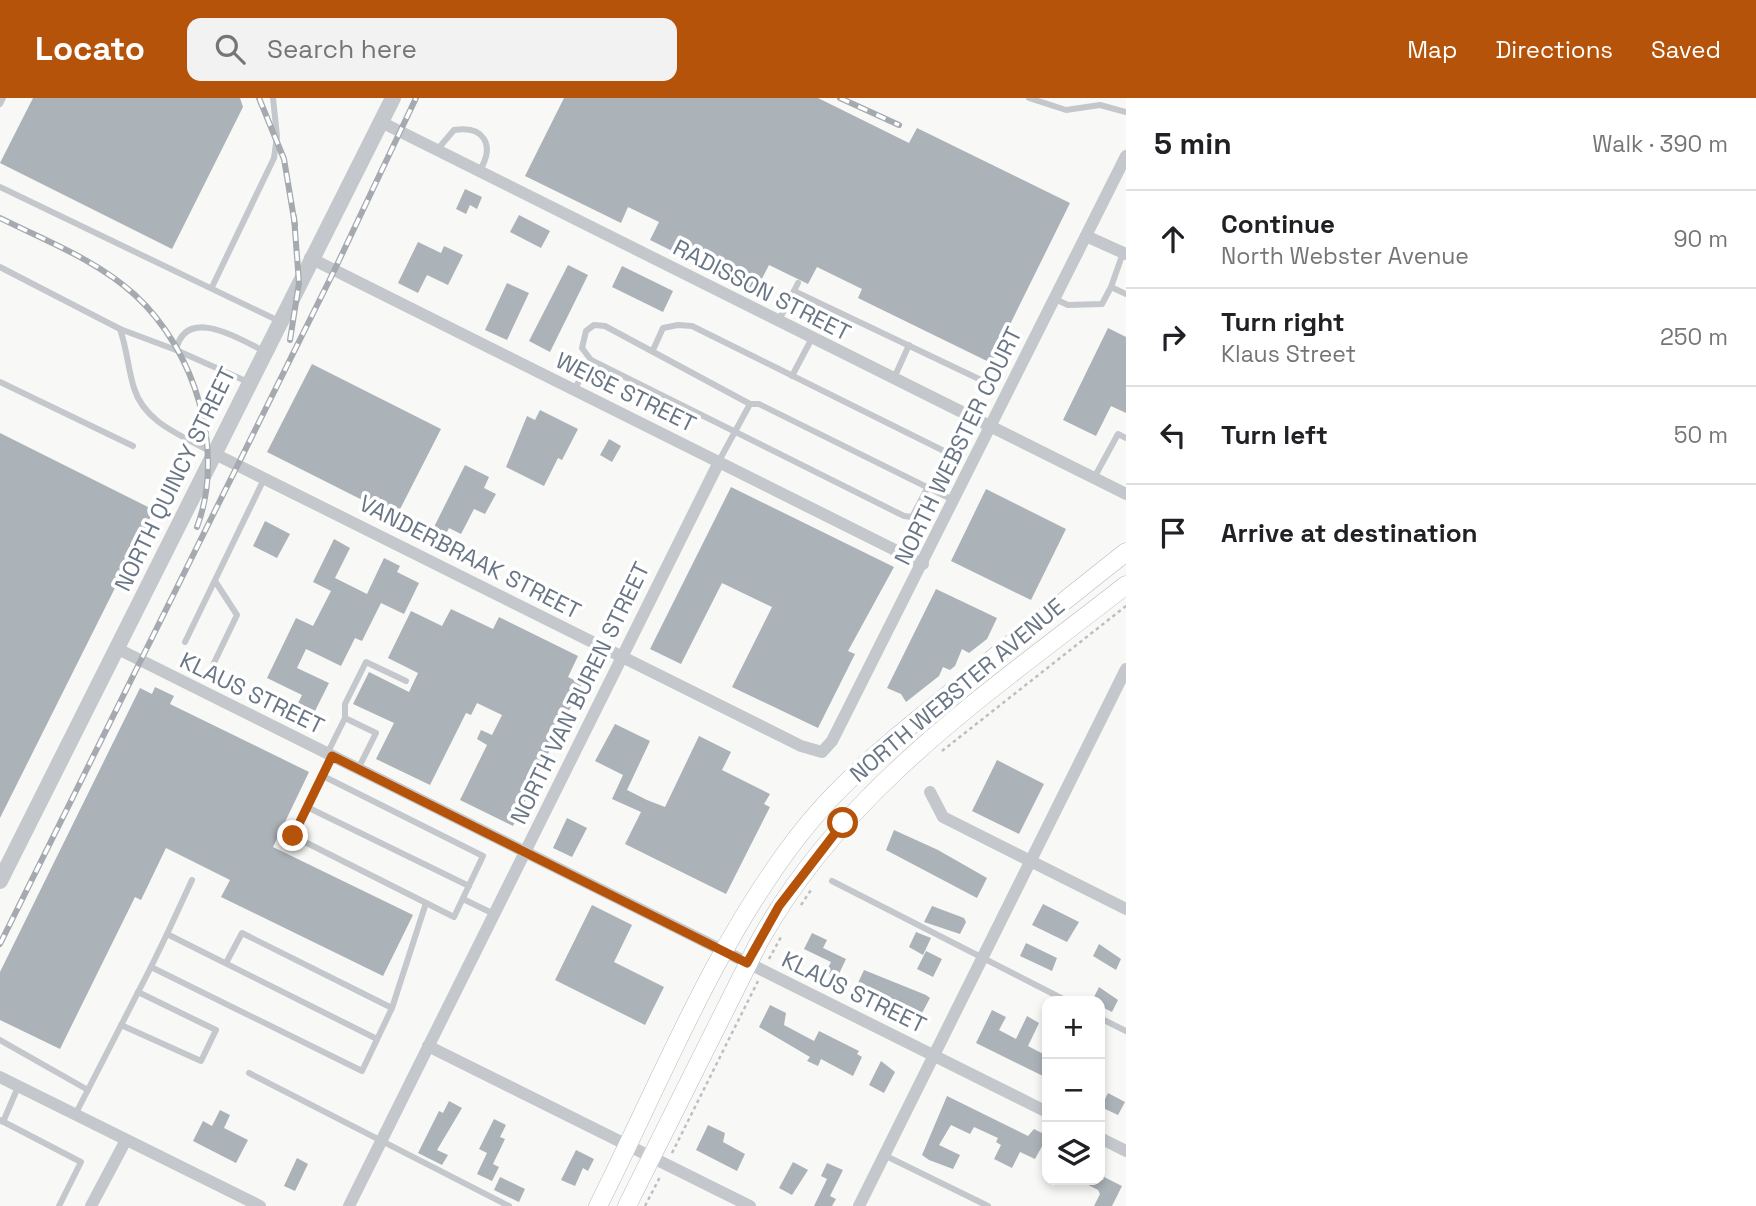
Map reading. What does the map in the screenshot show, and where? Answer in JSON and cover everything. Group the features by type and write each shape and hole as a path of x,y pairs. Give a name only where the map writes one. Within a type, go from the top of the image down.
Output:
{"main road":[{"name":"NORTH WEBSTER AVENUE","path":"598,1206 724,952 754,900 796,838 850,777 1126,552"},
{"name":"NORTH WEBSTER AVENUE","path":"627,1206 659,1160 755,967 779,906 806,869 879,784 940,731 1126,585"}],"street":[{"name":"NORTH QUINCY STREET","path":"0,881 310,258 393,98"},
{"name":"RADISSON STREET","path":"381,122 811,340 1126,494"},
{"name":"NORTH WEBSTER COURT","path":"822,752 832,741 923,564 1126,156"},
{"path":"1086,236 1124,254"},
{"name":"WEISE STREET","path":"310,258 923,564"},
{"name":"VANDERBRAAK STREET","path":"213,453 801,746 822,752"},
{"name":"NORTH VAN BUREN STREET","path":"349,1206 719,462"},
{"name":"KLAUS STREET","path":"116,648 1042,1109"},
{"path":"859,1206 1126,669"},
{"path":"930,792 943,817 1126,909"},
{"path":"428,1046 750,1206"},
{"path":"0,1077 260,1206"},
{"path":"91,1206 126,1140"},
{"path":"1105,1140 1126,1151"}],"lane":[{"path":"0,104 3,98"},
{"path":"212,287 274,158 277,136 273,98"},
{"path":"1029,98 1066,110 1100,105 1126,112"},
{"path":"437,150 454,130 469,129 481,134 488,144 488,153 479,172"},
{"path":"0,187 279,321"},
{"path":"1055,299 1068,305 1102,304 1124,254"},
{"path":"0,267 120,329 248,382"},
{"path":"778,321 798,282"},
{"path":"1111,287 1126,294"},
{"path":"794,291 979,379"},
{"path":"928,487 912,517 904,516 591,360 582,348 586,331 594,325 605,326 750,404 759,404 928,487 955,501"},
{"path":"176,350 179,338 188,331 203,326 217,328 264,351"},
{"path":"653,350 663,328 692,326 942,450"},
{"path":"120,329 133,387 146,411 157,422 213,453"},
{"path":"792,376 811,340"},
{"path":"893,380 909,345"},
{"path":"574,390 591,360"},
{"path":"0,382 133,446"},
{"path":"719,462 750,404"},
{"path":"1094,478 1118,434 1126,438"},
{"path":"185,642 265,478"},
{"path":"212,667 237,615 215,581"},
{"path":"323,776 483,856 454,917 293,836 323,776 345,718 345,704 366,663 406,681"},
{"path":"345,718 376,733 358,769"},
{"path":"307,807 469,886"},
{"path":"75,1115 192,880"},
{"path":"832,881 1057,996"},
{"path":"463,899 494,914"},
{"path":"151,967 362,1071 392,1007 426,903"},
{"path":"226,963 242,933 392,1007"},
{"path":"167,934 377,1039"},
{"path":"121,1025 201,1061 216,1030 138,992"},
{"path":"1105,1020 1126,1031"},
{"path":"0,1040 88,1090"},
{"path":"248,1073 509,1206"},
{"path":"18,1087 2,1121 81,1162 59,1206"},
{"path":"884,1155 988,1206"}],"path":[{"path":"937,755 1126,606"},
{"path":"796,913 814,886"},
{"path":"645,1206 659,1160 755,967 783,934"}],"building":[{"path":"33,98 240,98 243,107 172,249 0,163"},
{"path":"564,98 818,98 909,143 917,128 1070,203 991,363 858,298 862,289 817,267 808,284 769,265 755,292 650,240 659,222 628,207 621,223 525,176"},
{"path":"465,189 482,197 477,209 470,205 466,214 456,209"},
{"path":"519,215 550,231 541,248 510,232"},
{"path":"418,242 441,253 444,246 463,255 448,285 427,275 418,293 398,283"},
{"path":"568,265 588,275 550,352 529,341"},
{"path":"622,266 673,291 663,312 612,287"},
{"path":"507,283 529,293 507,340 485,330"},
{"path":"1108,328 1126,337 1126,413 1111,406 1096,436 1063,420"},
{"path":"312,364 441,429 396,517 267,452"},
{"path":"540,410 578,429 562,460 558,458 544,486 506,467 527,416 535,420"},
{"path":"0,433 154,510 0,818"},
{"path":"609,439 621,446 612,462 600,455"},
{"path":"465,465 489,477 484,488 496,494 485,514 474,509 461,534 449,528 439,547 427,541"},
{"path":"731,487 894,567 848,651 855,654 818,728 732,687 772,607 722,583 681,664 650,649"},
{"path":"986,489 1066,529 1031,600 951,561"},
{"path":"265,521 290,534 277,558 253,546"},
{"path":"334,539 350,548 335,578 367,594 384,558 400,566 397,572 419,583 404,614 381,603 362,641 355,638 341,666 306,649 297,668 329,683 307,727 291,718 302,695 267,678 296,618 313,626 331,591 313,582"},
{"path":"936,589 997,618 987,639 969,653 962,649 955,666 950,670 943,667 939,676 906,702 901,694 887,688"},
{"path":"451,609 493,629 499,617 578,656 568,677 582,684 513,826 460,800 487,745 477,739 481,730 492,735 502,715 477,703 471,715 466,713 430,785 376,759 394,723 353,704 369,672 409,692 418,673 388,658 411,611 442,626"},
{"path":"155,687 174,696 170,704 309,772 273,847 413,915 383,976 221,897 230,880 166,848 141,900 135,897 60,1049 0,1020 0,972 140,688 152,694"},
{"path":"615,724 650,741 627,790 647,800 665,807 699,736 731,752 722,770 770,794 764,804 770,807 726,894 625,844 641,812 612,799 623,775 595,761"},
{"path":"997,760 1044,784 1019,834 972,811"},
{"path":"567,818 587,828 572,857 553,848"},
{"path":"894,830 938,850 987,878 977,898 886,850"},
{"path":"1043,904 1079,922 1067,942 1032,925"},
{"path":"592,905 632,925 614,962 664,987 645,1025 555,980"},
{"path":"932,906 964,918 966,922 960,934 924,922"},
{"path":"916,932 931,938 923,955 909,947"},
{"path":"812,933 827,940 823,948 846,959 837,978 826,972 831,962 804,949"},
{"path":"1026,943 1057,958 1052,971 1020,956"},
{"path":"1099,944 1121,959 1116,970 1093,956"},
{"path":"926,951 942,959 933,977 917,969"},
{"path":"864,970 926,995 930,998 922,1013 858,983"},
{"path":"1099,987 1118,1000 1112,1012 1105,1008 1105,996 1094,996"},
{"path":"770,1005 786,1013 784,1025 814,1041 819,1031 859,1051 857,1054 862,1057 853,1076 821,1059 818,1066 807,1061 810,1057 759,1027"},
{"path":"992,1010 1006,1017 999,1030 1016,1039 1027,1016 1039,1023 1028,1046 1042,1053 1042,1076 976,1043"},
{"path":"881,1061 895,1072 884,1093 869,1085"},
{"path":"1108,1093 1125,1102 1118,1115 1105,1109"},
{"path":"947,1096 1028,1136 1034,1129 1042,1133 1042,1146 1035,1159 1020,1152 1012,1168 994,1159 1001,1145 996,1142 998,1138 974,1127 970,1134 951,1125 939,1145 960,1155 953,1169 922,1155"},
{"path":"449,1101 462,1108 437,1150 448,1155 442,1165 418,1153 439,1111 443,1113"},
{"path":"220,1110 230,1115 224,1128 248,1140 236,1163 193,1141 203,1121 212,1126"},
{"path":"494,1119 506,1125 500,1137 505,1139 493,1164 499,1167 492,1181 477,1174 487,1153 479,1149"},
{"path":"708,1125 725,1133 723,1142 745,1154 737,1171 696,1150"},
{"path":"576,1150 594,1159 588,1171 583,1168 575,1186 561,1180"},
{"path":"297,1158 308,1164 295,1191 284,1186"},
{"path":"793,1162 808,1170 792,1195 779,1188"},
{"path":"827,1163 843,1170 830,1196 836,1199 832,1206 814,1206 827,1179 821,1176"},
{"path":"500,1177 525,1189 519,1202 494,1190"},
{"path":"1105,1178 1122,1186 1112,1206 1094,1206 1100,1194 1088,1185 1105,1185"}],"railway":[{"path":"259,98 284,159 295,225"},
{"path":"0,944 334,271 416,98"},
{"path":"840,98 899,125"},
{"path":"290,340 299,283 294,217"},
{"path":"0,218 104,271 135,295 156,318 174,344 189,372 206,434 208,466 205,497 197,527"}],"route":[{"path":"293,836 332,756 747,963 779,906 843,823"}]}
